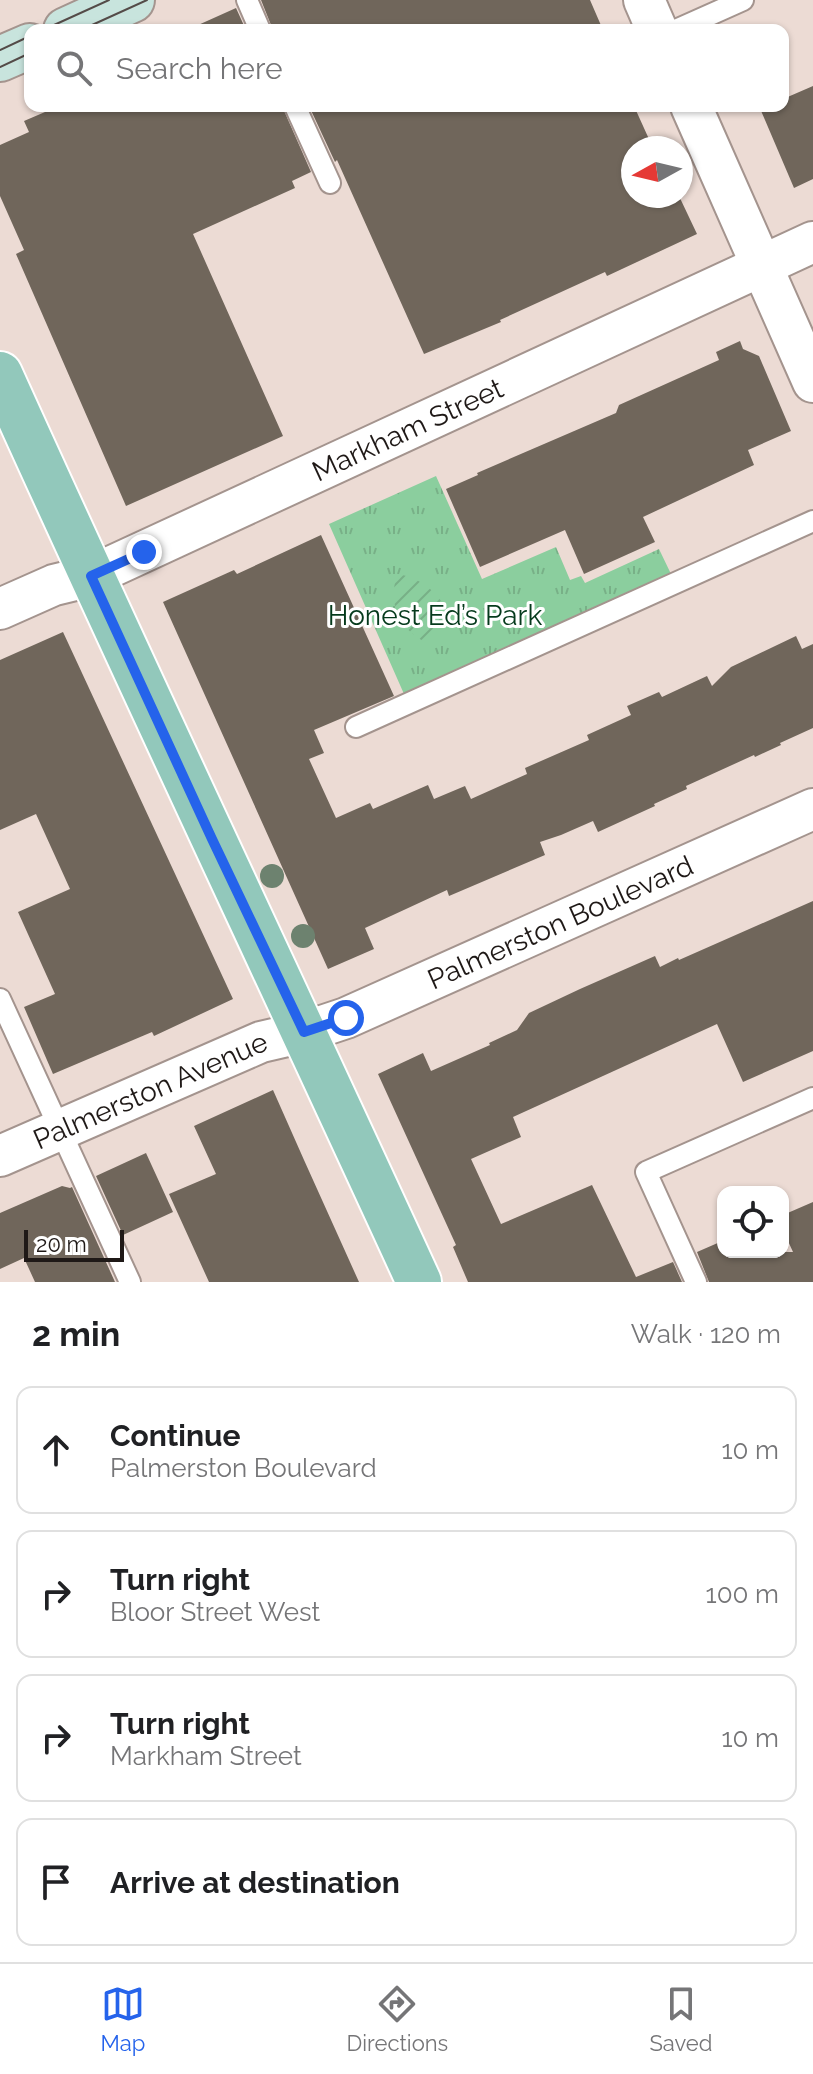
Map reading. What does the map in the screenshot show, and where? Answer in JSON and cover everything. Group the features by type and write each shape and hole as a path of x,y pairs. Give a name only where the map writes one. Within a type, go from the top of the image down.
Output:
{"main road":[{"path":"79,24 132,0"},
{"path":"0,59 24,49"},
{"path":"0,374 419,1282"}],"street":[{"path":"644,0 654,24"},
{"path":"694,112 813,382"},
{"name":"Markham Street","path":"0,609 54,585 91,576 813,242"},
{"name":"Palmerston Boulevard","path":"304,1032 346,1018 813,809"},
{"name":"Palmerston Avenue","path":"0,1156 261,1042 304,1032"}],"lane":[{"path":"247,0 257,24"},
{"path":"689,24 743,0"},
{"path":"298,112 330,183"},
{"path":"356,727 813,521"},
{"path":"0,999 130,1282"},
{"path":"696,1282 646,1172 813,1098"}],"green space":[{"name":"Honest Ed’s Park","path":"436,476 482,579 556,547 570,580 581,576 585,583 659,549 671,574 404,694 329,524"},
{"path":"398,574 415,579 429,588 449,616 424,642 403,625 397,614 394,593"}],"building":[{"path":"261,0 590,0 600,24 271,24"},
{"path":"236,8 243,24 200,24"},
{"path":"813,86 813,179 794,188 762,112 789,112 789,96"},
{"path":"45,112 285,112 311,172 292,181 295,188 193,234 283,436 126,506 16,254 24,250 0,196 0,145 29,132 24,121"},
{"path":"312,112 637,112 648,136 621,136 621,208 685,208 697,234 424,354 337,160 335,162"},
{"path":"740,341 743,349 759,356 791,431 748,450 754,465 643,517 655,542 584,574 565,530 480,567 446,489 616,413 619,405 719,360 716,352"},
{"path":"321,535 394,696 314,730 324,753 309,759 336,818 370,803 373,809 428,785 434,799 465,786 471,799 527,774 525,768 589,740 587,735 631,715 627,706 659,692 662,697 707,676 712,686 731,667 796,636 802,649 813,644 813,728 686,786 687,789 655,806 598,832 593,821 540,842 545,855 449,896 447,890 365,928 374,949 328,969 163,602 234,570 237,574"},
{"path":"63,632 233,999 154,1036 152,1032 53,1074 24,1007 55,994 18,912 70,889 36,814 0,830 0,660"},
{"path":"813,901 813,1051 743,1082 717,1024 513,1117 521,1137 471,1159 501,1224 592,1185 636,1277 673,1262 682,1282 468,1282 453,1247 456,1245 378,1074 423,1053 431,1071 490,1045 517,1030 529,1013 580,989 655,956 660,967 679,960"},
{"path":"273,1090 359,1282 209,1282 169,1194 216,1174 194,1126"},
{"path":"146,1153 173,1212 123,1235 96,1176"},
{"path":"62,1186 72,1187 115,1282 35,1282 24,1258 0,1269 0,1213"},
{"path":"813,1202 813,1282 709,1282 697,1252 717,1243 717,1258 789,1258 789,1252 793,1252 789,1243 789,1212"}],"tram line":[{"path":"56,24 109,0"},
{"path":"94,24 147,0"},
{"path":"0,50 24,39"},
{"path":"0,67 24,56"}],"route":[{"path":"144,552 91,576 304,1032 346,1018"}]}
